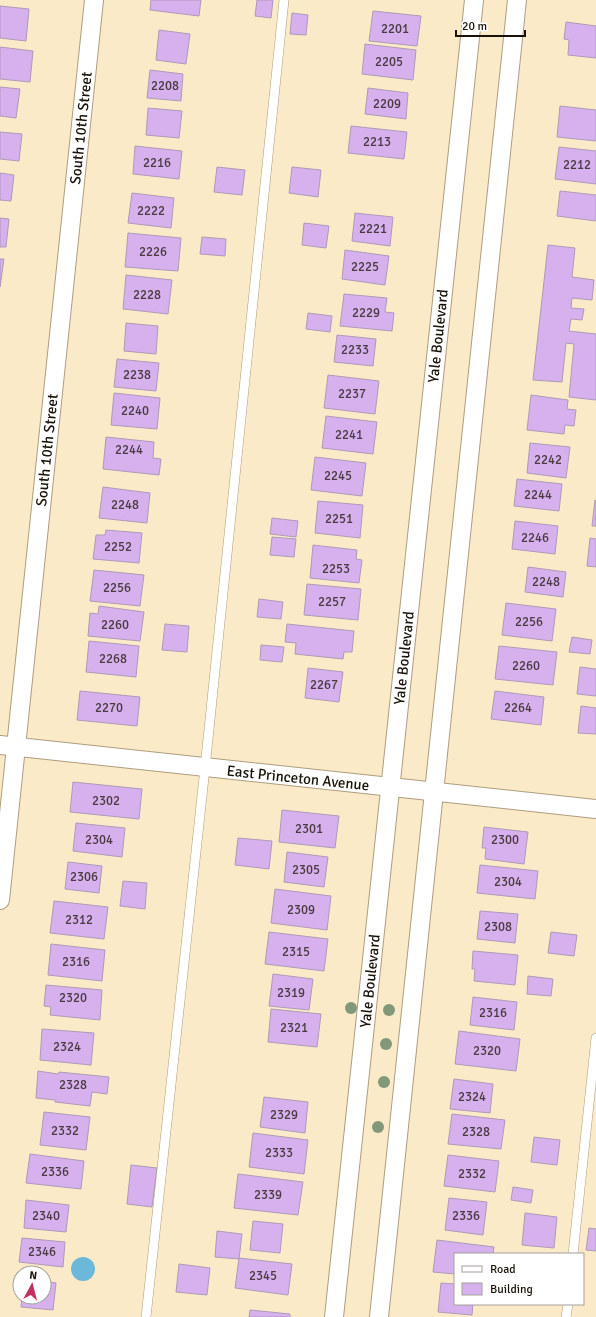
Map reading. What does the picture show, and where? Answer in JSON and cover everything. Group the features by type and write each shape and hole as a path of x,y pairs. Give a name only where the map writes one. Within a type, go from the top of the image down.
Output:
{"street":[{"name":"South 10th Street","path":"0,900 8,746 94,0"},
{"name":"Yale Boulevard","path":"334,1317 474,0"},
{"path":"379,1317 518,0"},
{"name":"East Princeton Avenue","path":"8,746 596,809"}],"lane":[{"path":"146,1317 205,768 284,0"},
{"path":"573,1253 596,1038"},
{"path":"566,1317 568,1305"}],"water":[{"path":"83,1257 92,1260 95,1269 92,1278 83,1281 74,1278 71,1269 74,1260"}],"building":[{"path":"151,0 201,0 199,16 150,10"},
{"path":"257,0 273,0 271,18 255,16"},
{"path":"0,6 29,9 26,41 0,38"},
{"path":"373,11 421,16 417,46 369,41"},
{"path":"292,13 308,15 306,35 290,34"},
{"path":"566,22 596,26 596,58 568,55 569,40 564,39"},
{"path":"159,30 190,34 186,64 156,60"},
{"path":"365,44 416,50 413,80 362,74"},
{"path":"0,47 33,51 30,82 0,79"},
{"path":"150,70 183,74 181,101 147,98"},
{"path":"0,87 20,89 16,118 0,116"},
{"path":"368,88 408,93 406,119 365,114"},
{"path":"560,106 596,110 596,141 557,137"},
{"path":"148,108 182,111 179,138 146,135"},
{"path":"351,126 407,132 404,159 348,153"},
{"path":"0,132 22,134 19,161 0,159"},
{"path":"135,146 182,151 179,179 133,174"},
{"path":"559,147 596,151 596,184 555,179"},
{"path":"217,167 245,170 242,195 214,192"},
{"path":"292,167 321,170 318,197 289,193"},
{"path":"0,173 14,175 11,201 0,200"},
{"path":"560,191 596,195 596,221 557,216"},
{"path":"132,193 174,198 171,228 128,223"},
{"path":"355,213 393,217 390,246 352,241"},
{"path":"0,218 9,219 6,247 0,247"},
{"path":"304,223 329,226 326,248 302,245"},
{"path":"128,233 181,238 178,271 125,267"},
{"path":"202,237 226,239 225,256 200,254"},
{"path":"548,245 575,248 572,277 594,280 592,300 572,298 571,308 584,309 582,320 571,319 569,331 596,334 596,400 569,397 574,344 566,343 562,382 533,380"},
{"path":"345,250 389,256 385,285 342,279"},
{"path":"0,259 4,259 0,287"},
{"path":"126,275 172,280 168,314 123,309"},
{"path":"344,294 387,298 385,312 394,313 392,331 340,326"},
{"path":"308,313 332,316 330,332 306,329"},
{"path":"126,323 158,326 156,354 124,351"},
{"path":"337,335 376,339 373,366 334,362"},
{"path":"117,359 159,363 156,391 114,387"},
{"path":"328,375 379,381 375,414 324,408"},
{"path":"114,393 160,398 157,429 111,425"},
{"path":"531,395 568,400 567,409 576,410 574,426 565,425 564,434 527,430"},
{"path":"326,416 377,422 373,454 322,448"},
{"path":"106,437 154,442 153,458 161,459 159,475 103,469"},
{"path":"530,443 570,447 566,478 527,473"},
{"path":"315,457 366,463 362,496 311,490"},
{"path":"517,479 562,484 559,511 514,506"},
{"path":"103,487 150,493 147,523 99,518"},
{"path":"595,500 596,526 592,526"},
{"path":"318,501 363,505 360,538 315,533"},
{"path":"272,518 298,521 296,537 270,534"},
{"path":"515,521 558,526 555,554 512,549"},
{"path":"106,530 142,533 139,563 93,559 96,535 105,535"},
{"path":"272,537 296,539 294,557 270,555"},
{"path":"590,538 596,539 596,567 587,566"},
{"path":"313,545 357,550 356,559 362,560 359,583 310,578"},
{"path":"528,567 566,572 563,597 525,592"},
{"path":"94,570 144,575 140,606 90,601"},
{"path":"307,584 361,589 358,620 304,615"},
{"path":"259,599 283,602 281,619 257,617"},
{"path":"506,603 556,609 552,641 502,635"},
{"path":"99,606 144,612 140,641 88,636 90,613 98,614"},
{"path":"165,624 189,626 187,652 162,650"},
{"path":"287,624 354,631 352,652 344,652 343,659 295,654 296,643 285,642"},
{"path":"572,637 592,640 590,654 569,652"},
{"path":"89,641 139,646 136,677 86,672"},
{"path":"261,645 284,647 282,662 260,660"},
{"path":"499,646 557,652 553,685 495,679"},
{"path":"580,667 596,669 596,696 577,694"},
{"path":"308,668 343,672 339,702 305,698"},
{"path":"80,691 140,697 137,726 77,720"},
{"path":"495,691 544,697 541,725 491,719"},
{"path":"581,706 596,708 596,734 578,733"},
{"path":"73,782 142,789 139,819 70,812"},
{"path":"282,810 339,816 335,848 279,842"},
{"path":"76,823 125,828 122,857 73,851"},
{"path":"484,827 528,832 524,864 485,859 486,848 482,848"},
{"path":"238,838 272,841 269,869 235,865"},
{"path":"287,852 328,857 324,887 284,882"},
{"path":"68,862 102,866 99,893 65,889"},
{"path":"480,865 538,871 535,899 477,893"},
{"path":"123,881 147,883 145,909 120,906"},
{"path":"275,889 331,896 327,930 271,923"},
{"path":"54,901 108,907 104,939 50,933"},
{"path":"480,911 518,914 515,943 477,939"},
{"path":"269,932 328,939 324,971 265,964"},
{"path":"551,932 577,935 574,956 548,953"},
{"path":"51,944 105,950 102,981 48,975"},
{"path":"473,951 518,955 515,985 474,981 475,969 472,969"},
{"path":"273,974 313,979 309,1010 269,1006"},
{"path":"528,976 553,979 551,996 527,994"},
{"path":"46,985 102,990 100,1020 50,1015 51,1007 44,1006"},
{"path":"473,997 517,1002 514,1030 470,1025"},
{"path":"271,1009 321,1014 317,1047 268,1042"},
{"path":"42,1029 94,1033 91,1065 40,1060"},
{"path":"459,1031 520,1039 516,1071 455,1064"},
{"path":"38,1071 58,1074 59,1072 109,1077 107,1094 92,1092 90,1106 36,1098"},
{"path":"454,1079 493,1084 490,1113 450,1109"},
{"path":"264,1097 308,1102 305,1133 260,1127"},
{"path":"44,1112 90,1117 86,1150 40,1145"},
{"path":"452,1114 505,1120 501,1149 448,1144"},
{"path":"253,1133 308,1140 304,1174 249,1167"},
{"path":"534,1137 560,1140 557,1165 531,1162"},
{"path":"30,1154 84,1161 81,1189 26,1183"},
{"path":"448,1155 499,1161 495,1192 444,1186"},
{"path":"131,1165 157,1168 152,1207 127,1204"},
{"path":"238,1174 303,1182 298,1215 234,1208"},
{"path":"513,1187 533,1190 531,1203 511,1200"},
{"path":"449,1198 487,1202 483,1235 445,1230"},
{"path":"26,1200 69,1205 66,1232 24,1228"},
{"path":"525,1213 557,1217 554,1248 522,1245"},
{"path":"253,1221 283,1224 280,1253 250,1250"},
{"path":"589,1228 596,1229 596,1251 586,1250"},
{"path":"217,1231 242,1234 239,1259 215,1257"},
{"path":"22,1238 65,1242 63,1267 19,1262"},
{"path":"437,1240 494,1247 493,1253 454,1253 454,1274 433,1272"},
{"path":"239,1258 292,1264 288,1295 235,1288"},
{"path":"179,1264 210,1268 207,1295 176,1292"},
{"path":"52,1282 56,1283 53,1310 21,1307 21,1305 52,1305"},
{"path":"441,1283 454,1284 454,1305 473,1305 472,1315 438,1312"},
{"path":"250,1310 290,1314 290,1317 249,1317"}]}
